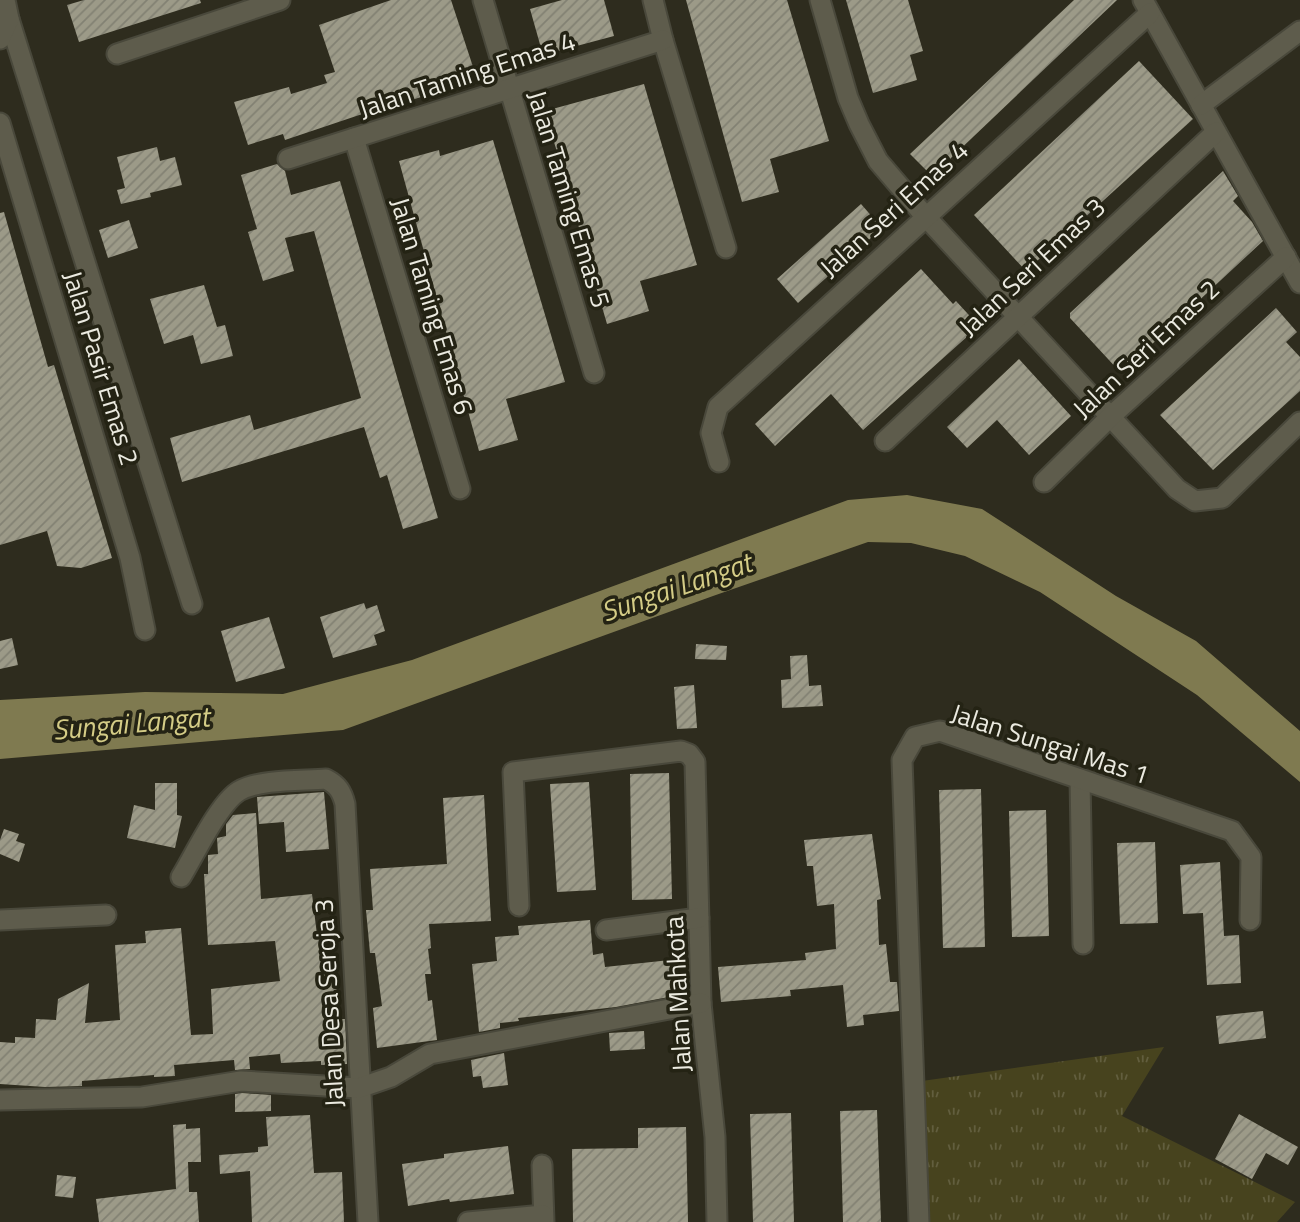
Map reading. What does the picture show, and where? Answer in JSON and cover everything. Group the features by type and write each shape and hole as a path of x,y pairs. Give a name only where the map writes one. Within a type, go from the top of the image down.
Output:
{"street":[{"path":"117,54 280,0"},
{"name":"Jalan Taming Emas 5","path":"483,0 594,373"},
{"path":"653,0 726,248"},
{"path":"820,0 848,98 878,161 1016,317 1177,489 1195,501 1222,498 1300,422"},
{"path":"1146,7 1300,283"},
{"name":"Jalan Seri Emas 4","path":"719,462 711,433 718,407 1146,7"},
{"path":"0,39 7,9"},
{"path":"7,9 192,604"},
{"path":"1200,105 1300,31"},
{"name":"Jalan Taming Emas 4","path":"288,159 663,40"},
{"name":"Jalan Pasir Emas 2","path":"0,123 130,558 145,630"},
{"name":"Jalan Seri Emas 3","path":"885,441 1216,132"},
{"name":"Jalan Taming Emas 6","path":"354,138 460,489"},
{"name":"Jalan Seri Emas 2","path":"1044,482 1110,417 1286,257"},
{"name":"Jalan Sungai Mas 1","path":"919,1222 902,760 915,737 940,732 1232,831 1251,857 1250,919"},
{"name":"Jalan Mahkota","path":"519,906 513,772 681,751 689,754 695,762 701,1003 715,1137 717,1222"},
{"name":"Jalan Desa Seroja 3","path":"181,877 223,807 238,791 256,784 326,779 335,783 342,792 345,804 368,1222"},
{"path":"1080,779 1083,944"},
{"path":"0,920 106,915"},
{"path":"606,930 699,918"},
{"path":"0,1100 142,1097 241,1081 359,1088 391,1077 430,1054 701,1003"},
{"path":"468,1222 543,1219 542,1166"}],"green space":[{"path":"1164,1047 1122,1116 1295,1202 1277,1222 927,1222 922,1081"}],"water":[{"name":"Sungai Langat","path":"907,495 982,509 1116,596 1196,641 1300,731 1300,782 1197,695 1040,592 965,556 911,543 868,542 343,730 0,759 0,700 145,692 283,694 412,660 848,500"}],"building":[{"path":"84,0 200,0 201,3 79,42 67,5"},
{"path":"391,0 451,0 477,79 285,140 283,134 248,145 234,102 289,87 291,94 327,83 324,75 335,72 319,25"},
{"path":"562,0 604,0 614,36 543,55 530,9"},
{"path":"686,0 787,0 829,141 770,159 779,192 742,202"},
{"path":"846,0 908,0 923,51 910,55 917,80 873,93"},
{"path":"1074,0 1117,0 932,176 910,154"},
{"path":"1139,61 1193,119 1026,271 974,215"},
{"path":"644,84 697,265 640,281 649,311 607,324 545,111"},
{"path":"493,140 565,382 506,399 518,440 479,451 399,161 439,150 440,156"},
{"path":"157,147 160,161 175,157 182,185 150,193 151,197 121,204 117,190 125,188 117,157"},
{"path":"277,164 285,171 291,195 340,181 438,518 403,529 387,475 380,478 364,427 182,482 170,438 250,415 254,430 361,398 314,231 285,238 294,271 263,281 248,232 257,229 241,175"},
{"path":"1223,171 1238,196 1233,201 1252,222 1263,241 1121,373 1070,318 1070,313"},
{"path":"861,204 882,228 798,303 777,279"},
{"path":"4,212 48,367 54,365 112,558 81,568 57,566 47,531 0,545 0,213"},
{"path":"129,220 138,248 108,258 99,230"},
{"path":"921,269 953,304 956,301 979,326 863,430 831,394 775,446 755,424"},
{"path":"204,285 217,327 225,325 233,356 201,364 193,335 164,344 150,299"},
{"path":"1276,308 1297,332 1286,342 1300,357 1300,391 1213,470 1160,415"},
{"path":"1019,359 1071,416 1029,455 997,420 967,448 947,427"},
{"path":"364,603 366,609 377,605 385,631 374,635 377,645 333,658 320,617"},
{"path":"269,617 285,668 236,682 221,631"},
{"path":"12,638 18,665 0,669 0,641"},
{"path":"696,644 727,646 726,660 695,659"},
{"path":"807,655 809,686 821,685 823,706 782,708 781,680 791,679 790,656"},
{"path":"694,685 697,728 677,729 674,687"},
{"path":"669,773 672,899 632,900 630,774"},
{"path":"589,782 596,890 557,892 550,784"},
{"path":"155,783 177,783 177,815 182,816 175,848 127,838 134,805 155,810"},
{"path":"981,789 985,947 943,948 939,790"},
{"path":"324,792 329,849 286,852 284,822 259,824 257,797"},
{"path":"484,795 491,921 429,924 431,974 425,974 428,1001 432,1000 437,1040 377,1048 373,1008 382,1006 375,953 370,953 366,910 373,910 370,869 447,864 443,798"},
{"path":"1046,810 1049,936 1012,937 1009,811"},
{"path":"256,813 261,899 312,894 317,935 330,934 340,1019 345,1019 347,1064 321,1065 321,1061 281,1063 280,1054 249,1057 250,1069 235,1070 234,1060 174,1065 175,1076 154,1075 82,1081 82,1086 0,1084 0,1042 15,1043 15,1037 35,1038 36,1019 56,1020 58,999 89,983 85,1023 120,1020 115,945 146,943 145,931 181,928 191,1035 213,1034 211,989 280,981 275,941 208,945 204,874 208,874 208,855 218,854 217,838 226,836 226,824 233,815"},
{"path":"4,829 19,834 16,841 25,844 19,862 0,854 0,840"},
{"path":"872,834 881,899 877,900 879,945 886,944 890,982 897,982 899,1011 863,1015 864,1025 847,1027 843,985 790,990 791,996 721,1002 718,967 806,960 805,953 836,949 834,904 817,906 813,866 807,866 804,840"},
{"path":"1155,842 1158,923 1120,924 1117,843"},
{"path":"1220,862 1224,936 1239,935 1241,983 1207,985 1203,913 1183,914 1180,865"},
{"path":"590,920 593,955 603,953 605,967 670,960 674,996 616,1007 518,1018 519,1021 500,1023 500,1028 479,1032 472,964 497,961 495,937 519,935 518,926"},
{"path":"1263,1011 1266,1038 1219,1044 1216,1016"},
{"path":"644,1031 645,1049 610,1051 609,1033"},
{"path":"504,1053 508,1085 483,1088 481,1076 473,1077 471,1060"},
{"path":"235,1094 271,1095 271,1111 235,1112"},
{"path":"877,1110 881,1222 843,1222 840,1111"},
{"path":"791,1113 794,1222 753,1222 750,1114"},
{"path":"1239,1114 1298,1147 1288,1165 1266,1153 1252,1179 1215,1159"},
{"path":"310,1115 314,1173 342,1172 344,1222 252,1222 250,1171 220,1174 219,1155 258,1152 258,1147 268,1146 266,1117"},
{"path":"186,1124 186,1129 200,1128 201,1162 188,1162 189,1192 197,1192 199,1222 99,1222 96,1199 176,1189 173,1125"},
{"path":"686,1127 688,1222 573,1222 572,1149 638,1148 638,1128"},
{"path":"508,1146 514,1194 450,1202 449,1199 408,1206 402,1164 444,1158 444,1154"},
{"path":"57,1175 76,1177 73,1198 55,1196"}]}
